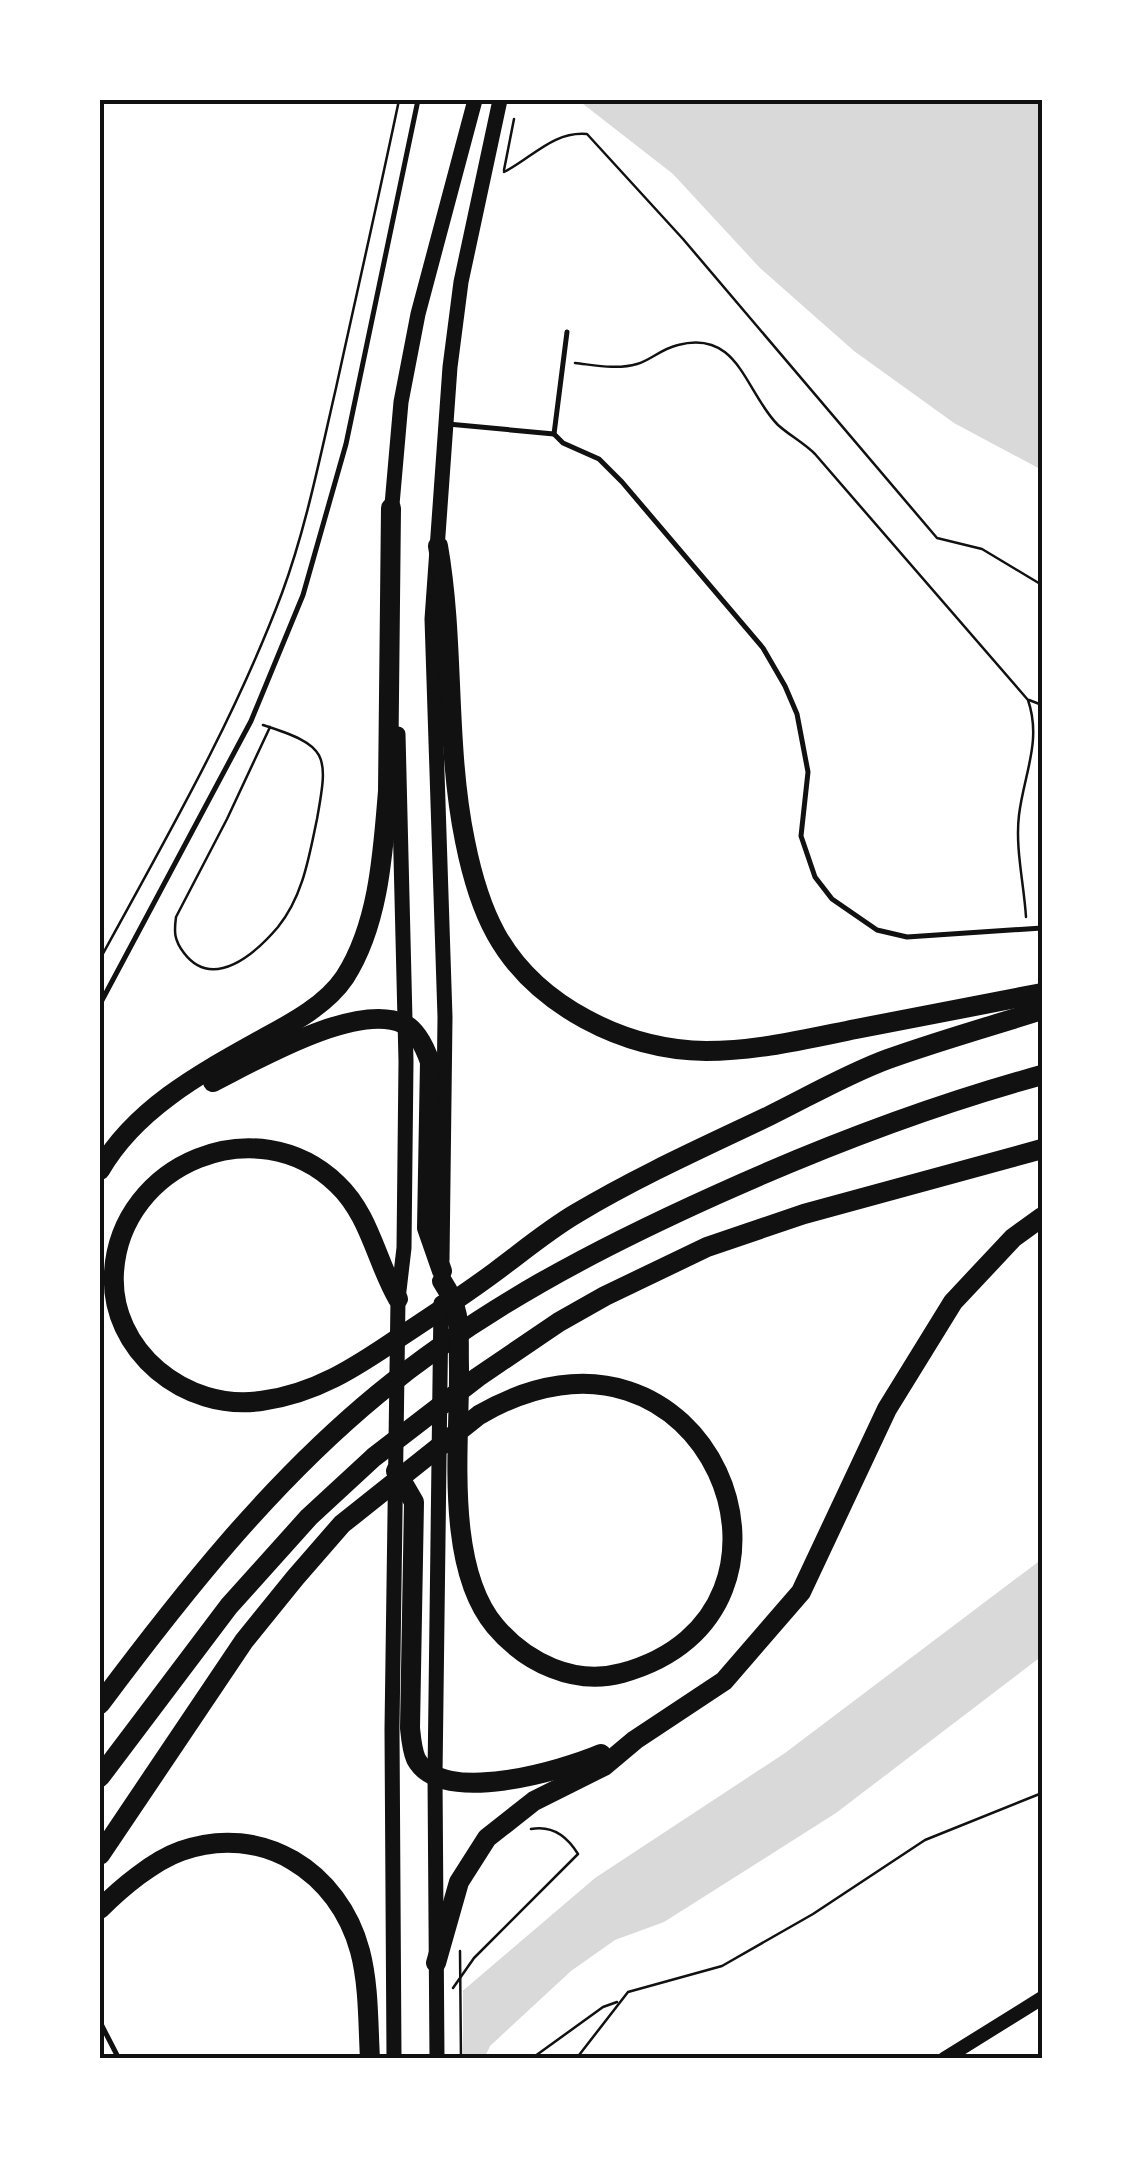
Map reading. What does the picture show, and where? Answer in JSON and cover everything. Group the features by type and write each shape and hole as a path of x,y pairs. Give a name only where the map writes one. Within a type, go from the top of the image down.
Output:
{"highway":[{"path":"100,1170 110,1153 147,1114 192,1078 307,1013 329,995 344,979 366,934 381,857 388,791 391,508"},
{"path":"438,546 446,590 464,840 480,898 496,935 550,997 579,1017 638,1041 702,1051 758,1048 1042,993"},
{"path":"398,1299 365,1223 337,1184 298,1159 263,1148 194,1157 153,1185 124,1226 114,1272 120,1316 130,1337 140,1354 168,1381 191,1392 242,1403 305,1391 353,1370 572,1216 627,1184 885,1060 1042,1010"},
{"path":"100,1855 244,1641 342,1524 479,1415 503,1402 552,1387 596,1385 628,1390 656,1402 681,1420 708,1453 726,1487 732,1536 722,1590 696,1633 657,1662 606,1678 578,1676 551,1669 508,1640 492,1623 464,1550 460,1467 457,1304 442,1276 428,1228 430,1062 424,1047 405,1024 380,1018 324,1030 147,1114"},
{"path":"100,1704 210,1562 286,1480 377,1395 476,1321 550,1274 609,1243 797,1157 958,1098 1042,1074"},
{"path":"100,1776 229,1606 309,1517 374,1458 478,1377 558,1322 707,1247 804,1214 1042,1149"},
{"path":"436,1963 459,1882 487,1838 534,1801 604,1766 635,1740 724,1681 802,1592 887,1409 953,1302 1013,1238 1042,1217"},
{"path":"396,1471 414,1502 410,1728 417,1761 434,1776 466,1783 506,1779 582,1762 635,1740"},
{"path":"100,1909 178,1852 206,1844 246,1845 284,1854 310,1870 335,1898 360,1949 370,2059"}],"main road":[{"path":"394,2059 395,1517 398,1299 404,1248 405,1024 391,508 401,402 418,314 475,100"},
{"path":"436,2059 434,1776 445,1017 432,630 445,423 460,282 500,100"}],"street":[{"path":"944,2059 1042,1998"}],"lane":[{"path":"100,1004 251,721 303,595 346,444 418,100"},
{"path":"554,434 567,332"},
{"path":"445,423 554,434 563,443 599,459 762,648 797,714 808,772 801,836 815,876 832,899 877,930 907,937 1042,928"},
{"path":"100,2022 119,2059"}],"path":[{"path":"100,959 227,720 283,590 316,476 354,316 399,100"},
{"path":"514,116 504,172 554,140 573,133 587,134 682,238 937,538 982,550 1042,585"},
{"path":"563,362 612,367 638,364 659,350 690,342 717,344 778,425 815,454 1028,700 1035,745 1019,815 1018,846 1027,929"},
{"path":"1028,700 1042,705"},
{"path":"270,727 308,742 320,752 324,770 322,791 308,864 290,909 260,946 244,960 226,968 200,968 178,944 174,932 176,917 228,819 270,727"},
{"path":"576,2059 628,1992 722,1966 813,1914 925,1840 1042,1794"},
{"path":"452,1988 474,1958 578,1854 553,1829 527,1830"},
{"path":"460,1939 461,2059"},
{"path":"531,2059 602,2007 618,2001"}],"shaded area":[{"path":"578,100 1042,100 1042,470 954,423 854,351 760,268 673,174"},
{"path":"1042,1559 1042,1656 836,1813 664,1922 615,1940 571,1971 490,2046 484,2059 383,2059 595,1878 785,1753"}],"pier":[{"path":"463,1984 463,2059 378,2059 380,2055"}]}
